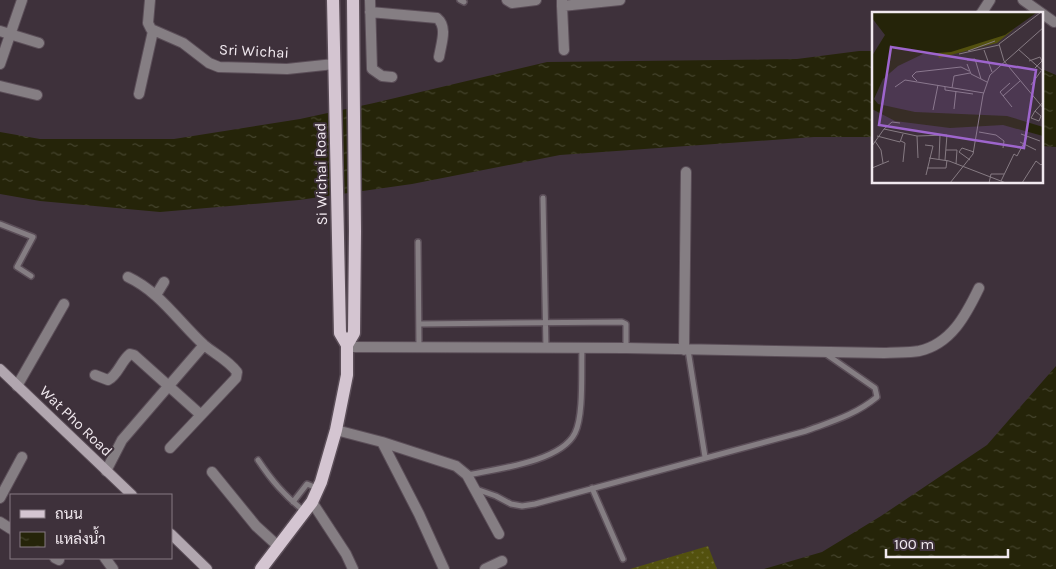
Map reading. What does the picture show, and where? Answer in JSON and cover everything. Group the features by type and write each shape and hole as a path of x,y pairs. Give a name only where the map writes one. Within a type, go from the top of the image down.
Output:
{"main road":[{"name":"Si Wichai Road","path":"333,0 340,333 347,346"},
{"path":"261,569 308,507 318,489 336,430 347,375 347,346 354,333 355,91 353,0"}],"street":[{"path":"0,64 5,33 22,0"},
{"path":"138,94 152,30 148,23 150,0"},
{"path":"370,0 372,69 382,76 392,77"},
{"path":"507,0 512,3 536,0"},
{"path":"564,50 562,3 620,0"},
{"path":"982,12 990,0"},
{"path":"1023,0 1040,12"},
{"path":"370,12 437,18 443,27 439,56"},
{"path":"1044,15 1054,22"},
{"name":"Sri Wichai","path":"152,30 183,43 209,63 219,67 287,69 334,64"},
{"path":"5,33 38,43"},
{"path":"0,86 36,95"},
{"path":"686,172 686,350"},
{"path":"128,277 143,284 156,295 204,345 232,366 236,372 236,378 170,448"},
{"path":"156,295 164,282"},
{"path":"347,346 626,348 884,353 918,351 935,346 953,332 968,312 979,288"},
{"path":"17,386 64,304"},
{"path":"106,471 122,440 204,345"},
{"path":"95,375 108,380 112,378 125,358 130,354 139,358 201,415"},
{"name":"Wat Pho Road","path":"2,375 17,386 131,494"},
{"path":"336,430 382,442 456,466 467,474 499,534"},
{"path":"382,442 419,514 444,569"},
{"path":"0,498 22,457"},
{"path":"212,472 256,526 279,547"},
{"path":"308,507 346,554 353,569"},
{"path":"172,535 207,569"},
{"path":"485,569 502,561"}],"lane":[{"path":"543,198 546,348"},
{"path":"0,224 33,237 17,267 31,276"},
{"path":"418,242 419,347"},
{"path":"419,324 622,322 626,324 626,348"},
{"path":"467,474 539,460 562,446 574,434 579,415 582,348"},
{"path":"686,350 705,457"},
{"path":"476,489 522,506 806,431 847,417 878,397 875,388 823,352"},
{"path":"258,460 273,482 293,502 308,507"},
{"path":"293,502 307,484 318,489"},
{"path":"592,488 623,559"}],"shaded area":[{"path":"708,546 717,569 630,569"}],"water":[{"path":"872,51 872,137 814,137 560,155 412,184 299,200 160,212 40,201 0,194 0,132 40,139 174,139 300,119 547,62 797,59"},
{"path":"1044,70 1056,75 1056,147 1044,146"},
{"path":"1056,366 1056,569 764,569 822,552 881,516 987,445"}]}
